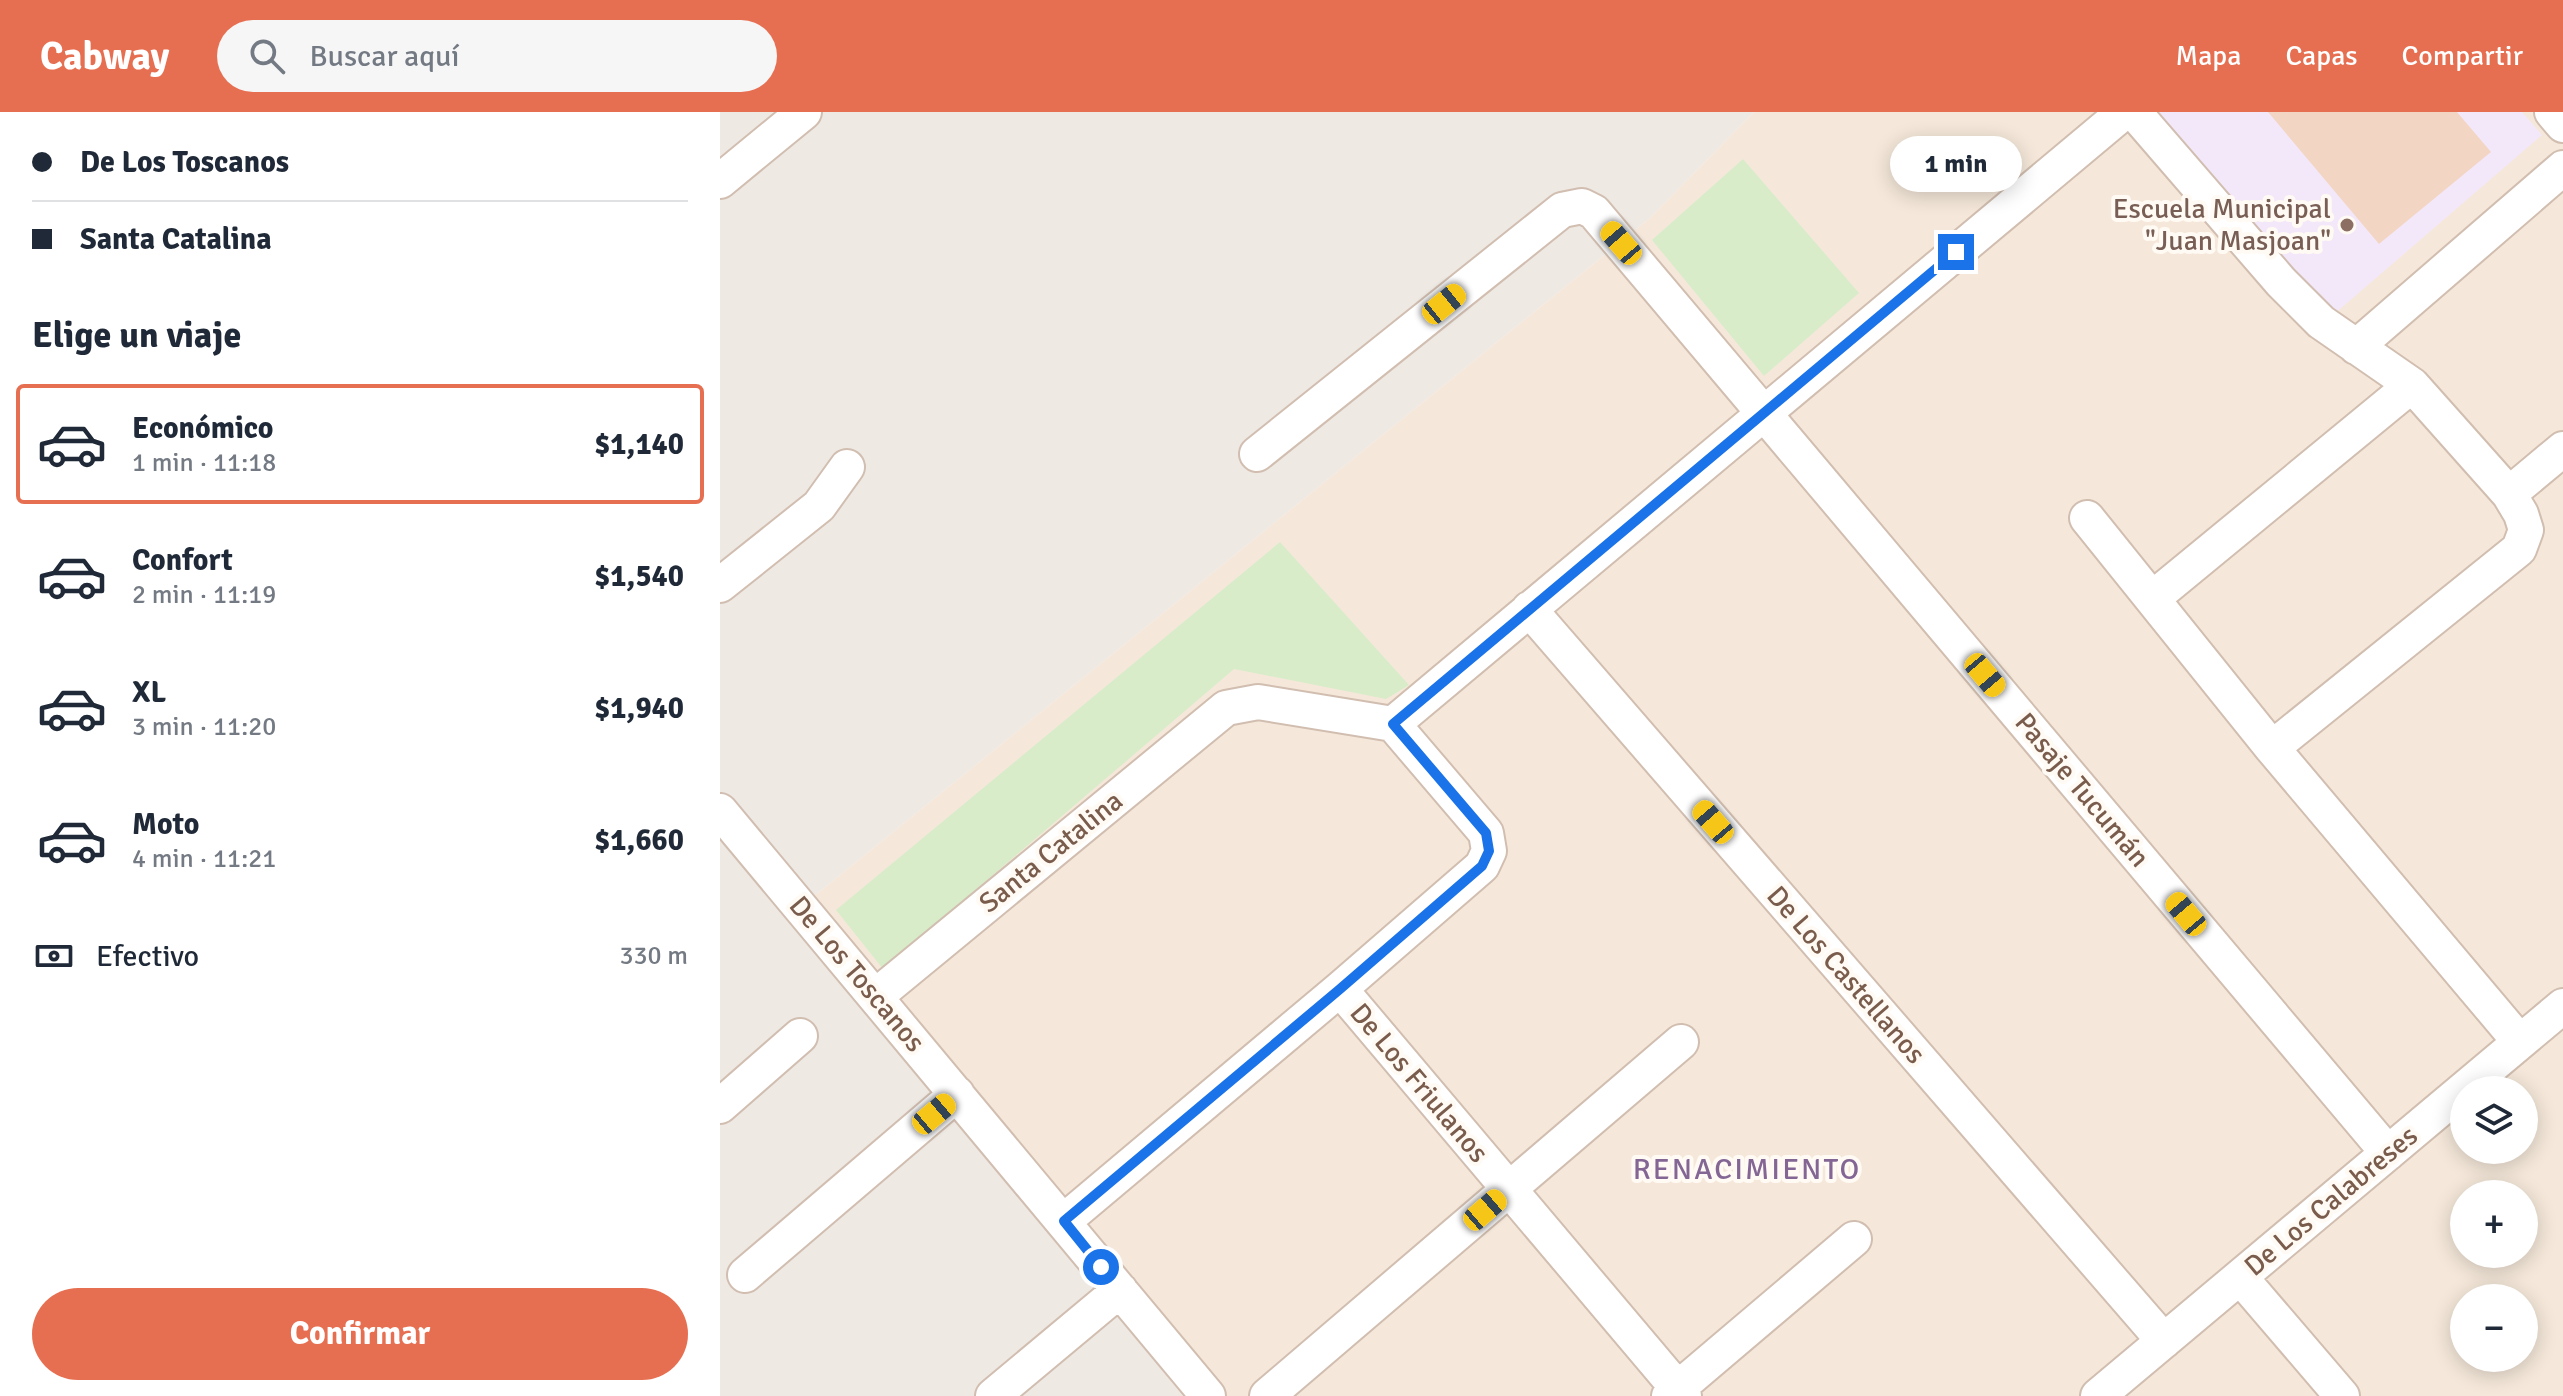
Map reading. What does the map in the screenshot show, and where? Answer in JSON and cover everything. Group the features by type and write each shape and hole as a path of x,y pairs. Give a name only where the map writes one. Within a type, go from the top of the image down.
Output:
{"street":[{"path":"720,181 804,112"},
{"path":"1064,1221 1482,866 1489,851 1486,833 1393,724 2124,112"},
{"path":"2134,112 2281,282 2321,322 2412,385 2509,494 2526,530 2519,549 2272,748"},
{"path":"2552,112 2563,125"},
{"path":"2356,347 2563,168"},
{"name":"Pasaje Tucumán","path":"1257,454 1562,210 1582,206 1594,212 2388,1153"},
{"path":"2153,598 2412,385"},
{"path":"2509,494 2563,449"},
{"path":"720,585 819,506 847,467"},
{"path":"2087,518 2272,748 2520,1042"},
{"name":"De Los Castellanos","path":"1529,609 2164,1341"},
{"name":"Santa Catalina","path":"876,996 1226,708 1258,702 1393,724"},
{"name":"De Los Toscanos","path":"720,811 1208,1396"},
{"name":"De Los Friulanos","path":"1340,989 1677,1394"},
{"name":"De Los Calabreses","path":"2098,1396 2563,1006"},
{"path":"720,1106 800,1036"},
{"path":"1267,1396 1681,1042"},
{"path":"745,1275 957,1094"},
{"path":"1677,1394 1854,1239"},
{"path":"2240,1277 2342,1396"},
{"path":"993,1396 1120,1290"}],"shaded area":[{"path":"720,112 1754,112 1650,218 792,914 1183,1396 720,1396"},
{"path":"1754,112 2563,112 2563,1396 1183,1396 792,914 1650,218"},
{"name":"Escuela Municipal \"Juan Masjoan\"","path":"2159,112 2522,112 2542,135 2333,315"}],"green space":[{"path":"1743,159 1859,293 1764,376 1652,240"},
{"path":"1280,542 1409,685 1386,699 1234,669 883,969 836,910"}],"building":[{"path":"2268,112 2457,112 2491,152 2379,244"}],"place":[{"name":"Escuela Municipal \"Juan Masjoan\"","path":"2347,225"}],"district":[{"name":"RENACIMIENTO","path":"1747,1169"}],"route":[{"path":"1101,1267 1064,1221 1482,866 1489,851 1486,833 1393,724 1956,252"}]}
